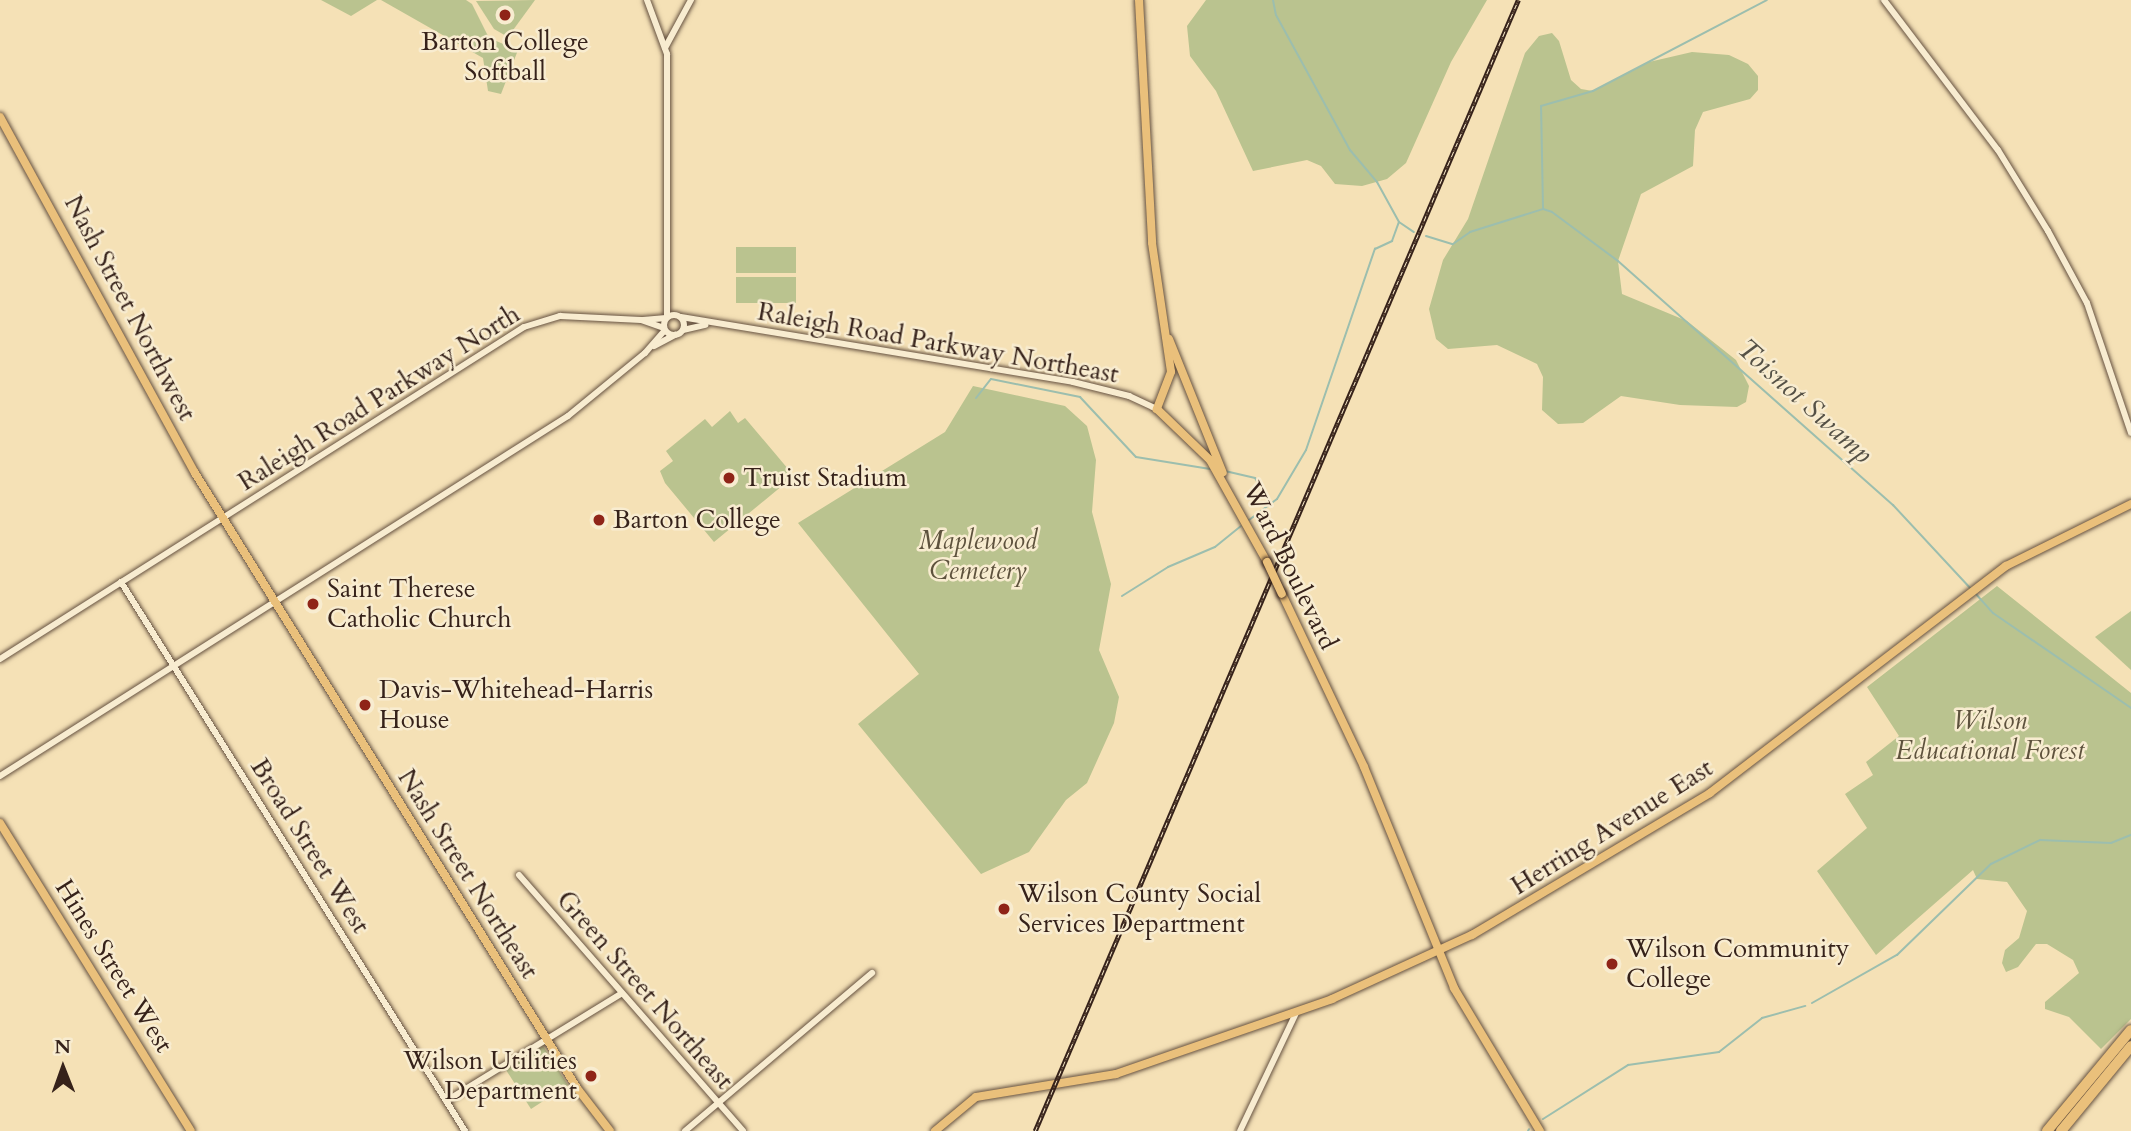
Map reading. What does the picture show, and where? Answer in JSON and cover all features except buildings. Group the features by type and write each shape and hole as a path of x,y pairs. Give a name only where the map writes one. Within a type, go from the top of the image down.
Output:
{"highway":[{"path":"2047,1131 2131,1030"},
{"path":"2061,1131 2131,1046"}],"main road":[{"path":"1139,0 1151,232 1171,372 1157,409"},
{"name":"Nash Street Northwest","path":"0,117 223,518 273,600"},
{"path":"1161,316 1228,485"},
{"name":"Ward Boulevard","path":"1157,409 1190,437 1228,485 1364,767 1439,952 1475,1030 1540,1131"},
{"name":"Herring Avenue East","path":"935,1131 976,1097 1116,1074 1297,1012 1439,952 1531,902 1710,793 1987,579 2045,544 2131,505"},
{"name":"Nash Street Northeast","path":"273,600 547,1039 610,1131"},
{"name":"Hines Street West","path":"0,823 191,1131"}],"street":[{"path":"0,776 273,600 568,416 649,349 664,329 669,299 665,48 647,0"},
{"path":"665,48 691,0"},
{"path":"1884,0 1998,150 2048,231 2087,303 2131,433"},
{"path":"669,299 680,316 683,330"},
{"name":"Raleigh Road Parkway North","path":"0,659 534,322 560,316 641,320 680,316"},
{"name":"Raleigh Road Parkway Northeast","path":"680,316 709,324 834,339 1073,382 1129,396 1157,409"},
{"name":"Raleigh Road Parkway North","path":"641,320 674,335"},
{"name":"Raleigh Road Parkway Northeast","path":"649,349 683,330 709,324"},
{"name":"Broad Street West","path":"121,582 465,1131"},
{"name":"Green Street Northeast","path":"519,875 743,1131"},
{"path":"685,1131 872,973"},
{"path":"446,1101 622,993"},
{"path":"1240,1131 1297,1012"}],"green space":[{"path":"321,0 377,0 351,16"},
{"path":"381,0 466,0 472,4 489,38 518,50 501,94 488,91 483,58"},
{"name":"Barton College Softball","path":"535,0 508,37 494,29 476,1"},
{"path":"1206,0 1487,0 1451,62 1406,163 1387,179 1362,186 1335,184 1321,166 1307,160 1253,171 1216,91 1190,56 1187,26"},
{"path":"1552,33 1559,41 1571,80 1581,89 1593,91 1649,62 1692,52 1729,55 1748,64 1758,76 1758,90 1750,99 1703,112 1695,130 1693,166 1641,194 1618,261 1622,294 1687,321 1736,360 1749,386 1746,402 1737,407 1680,405 1621,396 1583,423 1558,424 1542,410 1543,377 1537,364 1497,345 1448,349 1436,339 1429,309 1443,260 1468,219 1525,53 1539,36"},
{"path":"736,247 796,247 796,273 736,273"},
{"path":"736,277 796,277 796,303 736,303"},
{"name":"Maplewood Cemetery","path":"973,386 1065,406 1087,426 1096,460 1092,512 1111,584 1099,650 1119,697 1114,723 1087,783 1066,800 1029,852 981,874 858,724 919,674 798,523 945,432"},
{"name":"Truist Stadium","path":"730,411 738,423 745,418 794,476 714,542 665,483 660,471 673,461 666,451 705,419 712,427"},
{"name":"Wilson Educational Forest","path":"1997,586 2131,693 2131,1019 2101,1049 2069,1017 2045,1009 2045,1002 2079,973 2073,960 2047,944 2036,944 2018,967 2006,972 2002,963 2005,950 2019,938 2027,911 2007,882 1977,879 1973,870 1876,955 1817,871 1867,828 1845,794 1873,775 1866,762 1899,736 1867,687"},
{"path":"2131,611 2131,670 2095,637"},
{"path":"543,1046 568,1085 531,1109 506,1070"}],"waterway":[{"name":"Toisnot Swamp","path":"1273,0 1276,15 1350,150 1377,182 1399,222 1414,232"},
{"path":"1543,208 1541,106 1593,91 1767,0"},
{"name":"Toisnot Swamp","path":"1426,236 1453,244 1470,232 1543,209 1552,212 1618,261 1893,505 1971,589"},
{"path":"1249,520 1277,499 1306,450 1375,249 1392,241 1399,222"},
{"path":"976,398 991,379 1080,397 1136,457 1210,469"},
{"path":"1225,471 1255,478 1271,504"},
{"path":"1122,596 1168,567 1215,547 1241,526"},
{"name":"Toisnot Swamp","path":"1975,593 1993,613 2131,708"},
{"path":"1812,1003 1897,955 1991,864 2040,840 2111,843 2131,835"},
{"path":"1543,1119 1628,1065 1719,1052 1762,1018 1805,1006"}],"railway":[{"path":"1035,1131 1518,0"}],"place":[{"name":"Barton College Softball","path":"505,15"},
{"name":"Truist Stadium","path":"729,478"},
{"name":"Barton College","path":"599,520"},
{"name":"Saint Therese Catholic Church","path":"313,604"},
{"name":"Davis-Whitehead-Harris House","path":"365,705"},
{"name":"Wilson County Social Services Department","path":"1004,909"},
{"name":"Wilson Community College","path":"1612,964"},
{"name":"Wilson Utilities Department","path":"591,1076"}]}
